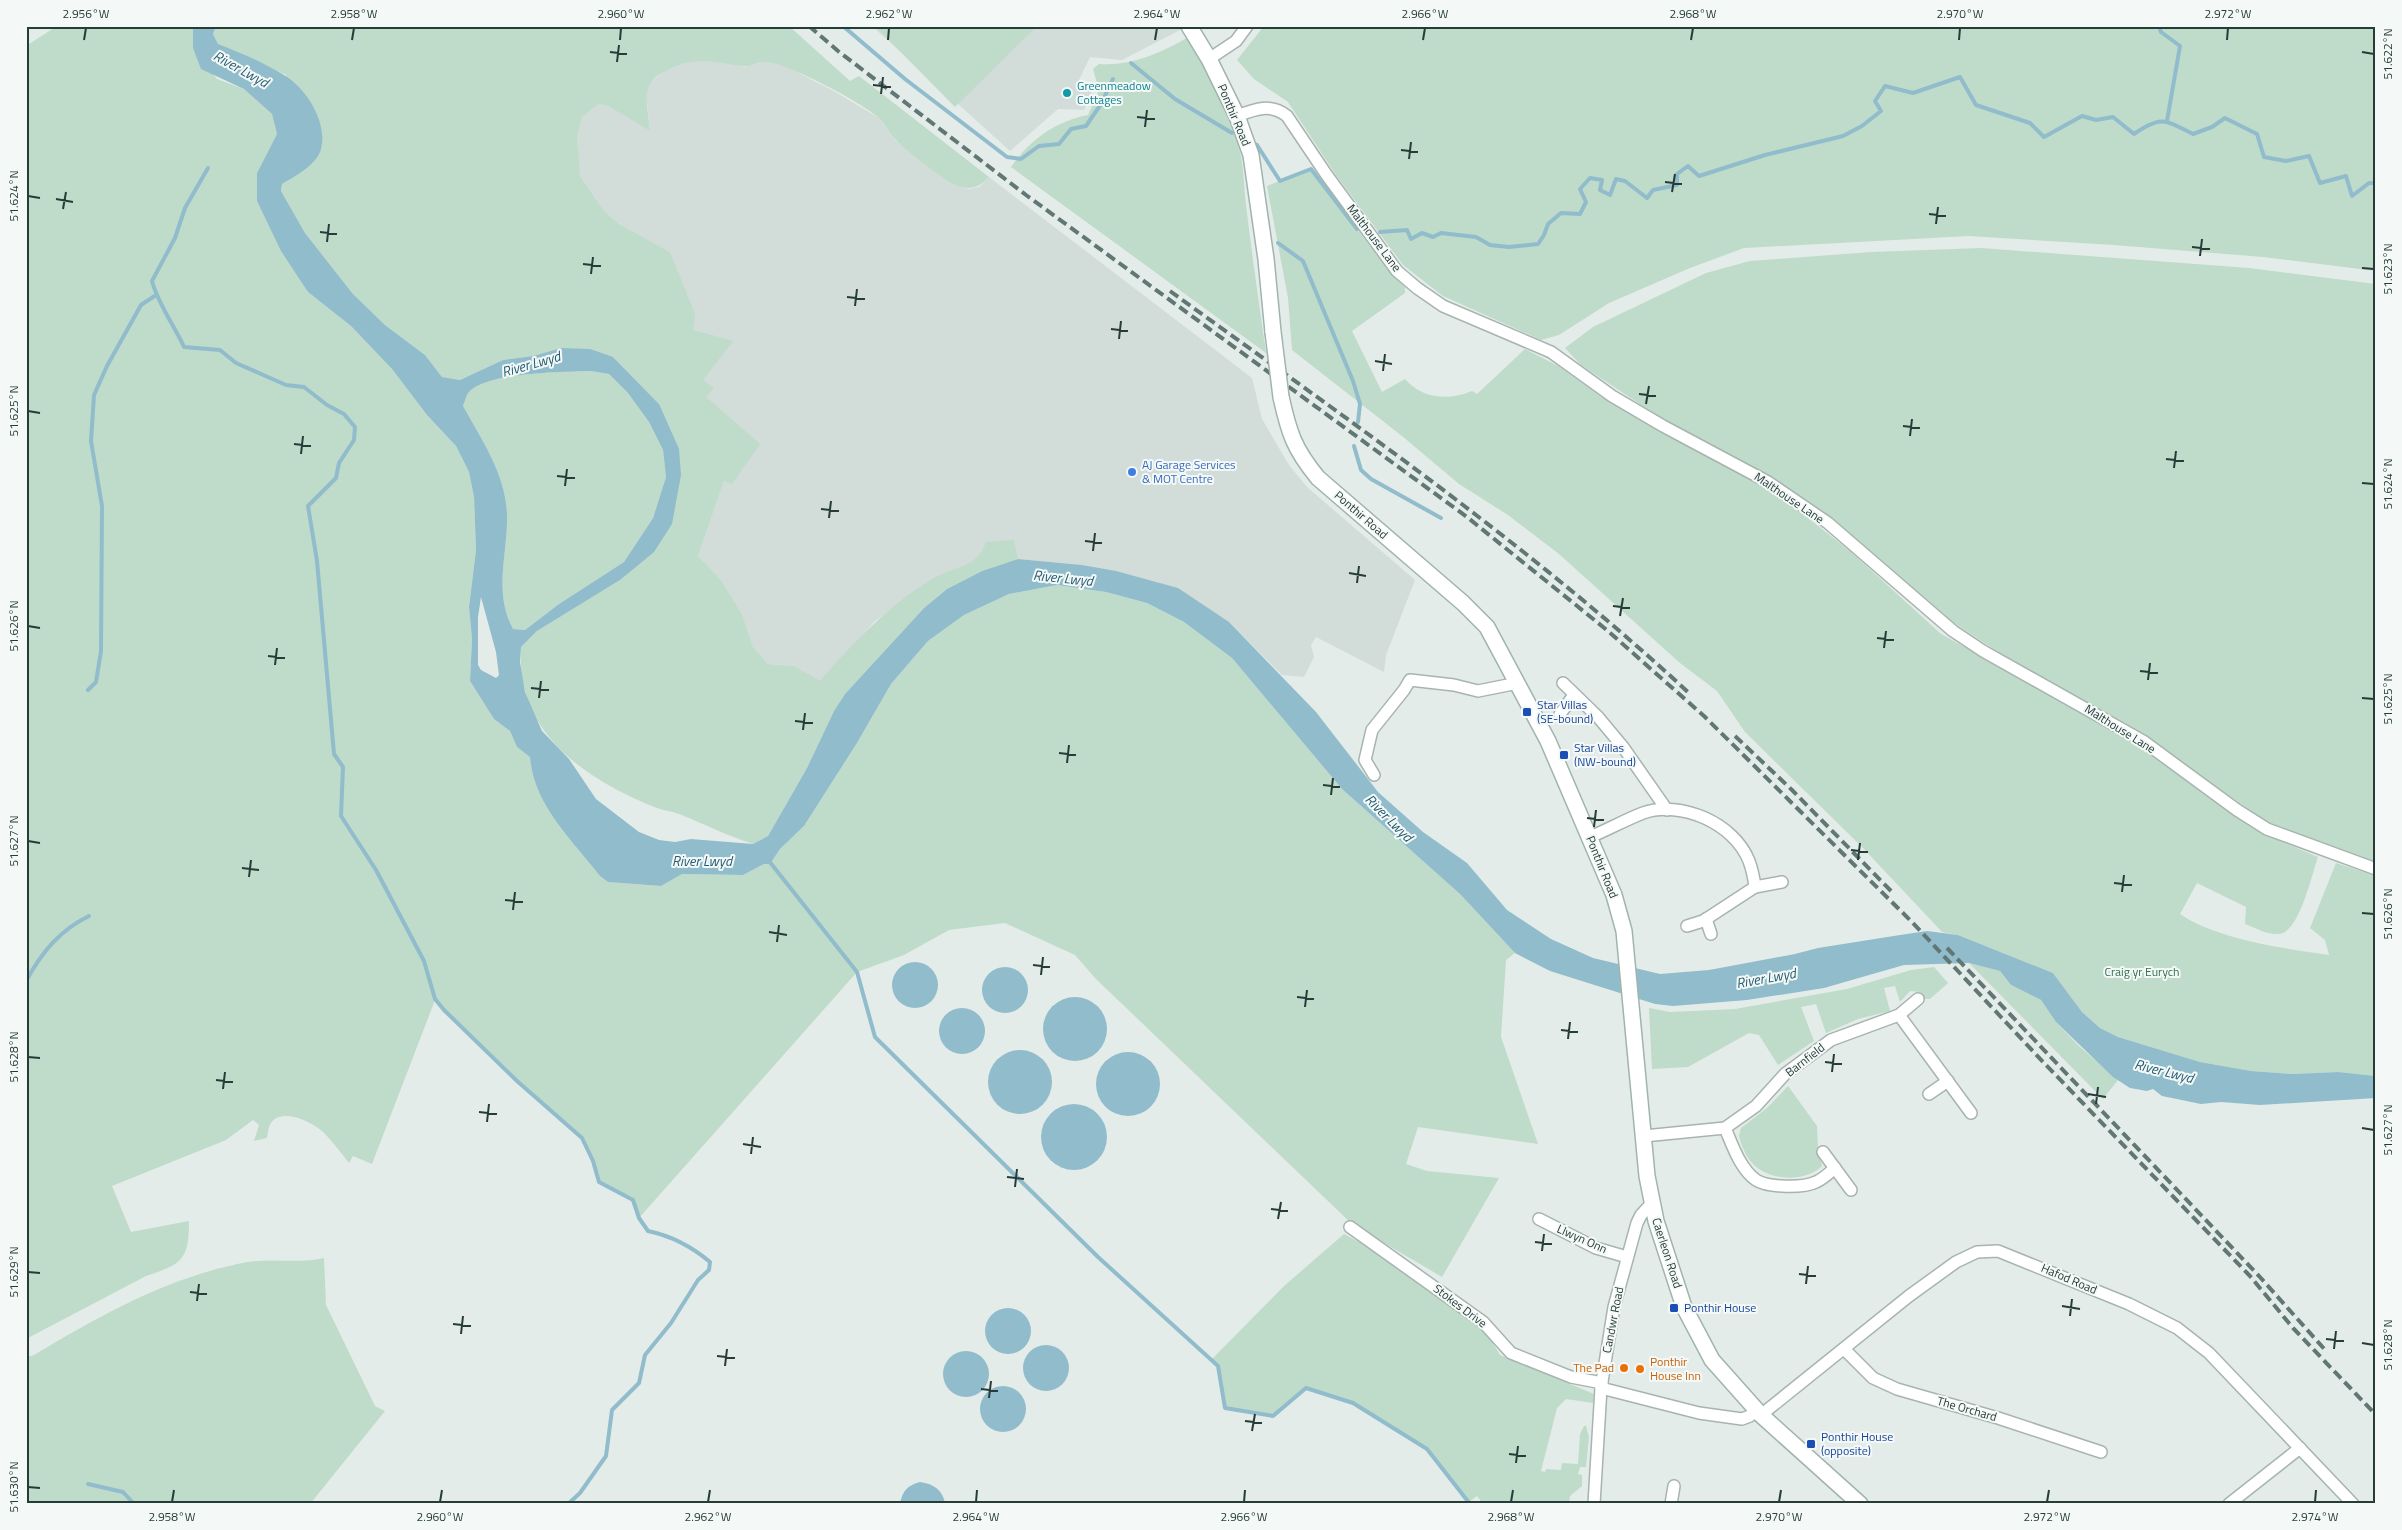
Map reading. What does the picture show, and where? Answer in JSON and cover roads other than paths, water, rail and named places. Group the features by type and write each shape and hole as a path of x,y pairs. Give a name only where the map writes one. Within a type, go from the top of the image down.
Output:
{"main road":[{"name":"Ponthir Road","path":"1189,26 1209,59 1237,116 1251,154 1266,259 1281,397 1287,425 1299,455 1318,478 1463,603 1487,627 1548,741 1590,837 1614,895 1624,931 1627,963"},
{"name":"Caerleon Road","path":"1627,963 1652,1203 1684,1307 1712,1360 1758,1412 1860,1504"}],"street":[{"path":"1209,59 1236,42 1248,26"},
{"name":"Malthouse Lane","path":"1237,116 1258,107 1279,110 1287,116 1326,174 1397,271 1436,301 1474,320 1550,352 1627,405 1768,482 1828,523 1954,631 1983,651 2143,742 2237,810 2267,829 2376,869"},
{"path":"1374,775 1364,760 1372,730 1410,680 1478,691 1518,684"},
{"path":"1563,683 1598,717 1623,747 1667,810"},
{"path":"1560,714 1574,695"},
{"path":"1590,837 1644,813 1667,810 1695,813 1719,826 1739,845 1749,860 1756,887"},
{"path":"1688,926 1706,919 1756,887 1782,882"},
{"path":"1706,919 1711,934"},
{"name":"Barnfield","path":"1644,1136 1725,1128 1756,1106 1785,1074 1831,1040 1900,1015 1918,999"},
{"path":"1900,1015 1971,1113"},
{"path":"1929,1094 1948,1081"},
{"path":"1725,1128 1744,1167 1756,1181 1772,1185 1792,1186 1816,1182 1835,1168"},
{"path":"1823,1152 1851,1190"},
{"name":"Candwr Road","path":"1594,1504 1601,1386 1614,1307 1627,1257 1641,1215 1652,1203"},
{"name":"Llwyn Onn","path":"1539,1219 1596,1248 1627,1257"},
{"name":"Stokes Drive","path":"1350,1227 1484,1322 1511,1353 1572,1377 1699,1413 1742,1419 1758,1412"},
{"name":"Hafod Road","path":"1758,1412 1844,1349 1909,1296 1956,1262 1977,1252 1998,1251 2129,1304 2177,1328 2209,1353 2353,1504"},
{"name":"The Orchard","path":"1844,1349 1872,1378 1897,1389 1998,1418 2101,1452"},
{"path":"2229,1504 2300,1448"},
{"path":"1671,1504 1674,1486"}],"water":[{"name":"River Lwyd","path":"193,26 216,26 213,34 218,44 260,62 284,75 300,88 307,97 318,117 321,128 321,149 319,155 310,165 282,184 281,191 305,233 353,294 385,325 425,355 442,377 460,380 503,360 533,356 561,348 590,349 613,357 659,404 679,449 681,475 672,524 654,552 620,580 537,631 521,647 520,662 525,692 542,731 569,759 596,799 639,832 659,840 675,842 691,839 753,844 768,836 807,768 834,711 845,694 924,608 947,589 982,571 1018,559 1082,565 1116,571 1178,588 1229,622 1316,712 1378,792 1423,832 1467,863 1507,910 1551,939 1593,958 1660,974 1709,970 1818,948 1927,931 1958,935 2053,973 2082,1012 2100,1028 2118,1037 2200,1062 2251,1071 2293,1074 2338,1072 2376,1076 2376,1098 2260,1105 2221,1102 2201,1104 2162,1096 2153,1089 2147,1091 2130,1088 2113,1077 2056,1022 2041,1000 2011,985 2000,971 1969,963 1904,965 1824,988 1747,1000 1673,1006 1655,1004 1550,971 1515,953 1460,894 1342,789 1232,658 1184,622 1147,603 1106,592 1057,585 1009,594 964,615 928,641 891,684 857,743 804,826 780,849 770,864 764,864 743,875 682,874 661,886 608,882 600,876 556,821 538,790 530,757 517,747 510,731 494,719 470,681 472,639 469,607 476,550 474,497 469,472 456,446 427,415 392,369 351,326 308,292 281,251 257,201 257,173 277,134 272,114 244,89 201,69 193,48","holes":["591,371 609,374 628,393 649,422 663,450 666,477 653,518 624,562 559,604 525,630 513,629 507,615 503,587 507,530 506,500 492,458 463,406 469,392 478,385 492,380 527,374","481,597 496,652 499,675 496,678 481,670 478,665 478,617"]},
{"path":"915,962 928,966 934,972 938,985 934,998 928,1004 915,1008 902,1004 896,998 892,985 896,972 902,966"},
{"path":"1005,967 1018,971 1024,977 1028,990 1024,1003 1018,1009 1005,1013 992,1009 986,1003 982,990 986,977 992,971"},
{"path":"1069,997 1081,997 1098,1006 1105,1017 1107,1029 1105,1041 1098,1052 1081,1061 1069,1061 1057,1056 1048,1047 1043,1035 1043,1023 1048,1011 1057,1002"},
{"path":"962,1008 975,1012 981,1018 985,1031 981,1044 975,1050 962,1054 949,1050 943,1044 939,1031 943,1018 949,1012"},
{"path":"1014,1050 1026,1050 1043,1059 1050,1070 1052,1082 1050,1094 1043,1105 1026,1114 1014,1114 1002,1109 993,1100 988,1088 988,1076 993,1064 1002,1055"},
{"path":"1122,1052 1134,1052 1151,1061 1158,1072 1160,1084 1158,1096 1151,1107 1134,1116 1122,1116 1110,1111 1101,1102 1096,1090 1096,1078 1101,1066 1110,1057"},
{"path":"1074,1104 1086,1107 1097,1114 1104,1125 1107,1137 1104,1149 1097,1160 1086,1167 1074,1170 1062,1167 1051,1160 1044,1149 1041,1137 1044,1125 1051,1114 1062,1107"},
{"path":"1008,1308 1021,1312 1027,1318 1031,1331 1027,1344 1021,1350 1008,1354 995,1350 989,1344 985,1331 989,1318 995,1312"},
{"path":"1046,1345 1059,1349 1065,1355 1069,1368 1065,1381 1059,1387 1046,1391 1033,1387 1027,1381 1023,1368 1027,1355 1033,1349"},
{"path":"966,1351 979,1355 985,1361 989,1374 985,1387 979,1393 966,1397 953,1393 947,1387 943,1374 947,1361 953,1355"},
{"path":"1003,1386 1016,1390 1022,1396 1026,1409 1022,1422 1016,1428 1003,1432 990,1428 984,1422 980,1409 984,1396 990,1390"},
{"path":"920,1482 930,1484 940,1491 945,1504 900,1504 906,1489"}],"waterway":[{"path":"843,26 905,79 1007,157 1021,159 1039,146 1059,144 1071,129 1086,126 1101,104 1113,79"},
{"path":"2159,26 2161,32 2180,46 2167,121"},
{"path":"1131,63 1175,99 1232,133"},
{"path":"1380,232 1407,230 1411,239 1422,233 1433,237 1441,233 1476,237 1490,245 1509,247 1538,244 1548,224 1561,213 1580,214 1586,202 1580,189 1590,178 1602,180 1600,190 1610,195 1616,179 1625,181 1647,198 1653,190 1677,185 1677,174 1688,166 1699,176 1765,155 1843,136 1862,126 1881,111 1875,101 1885,86 1913,93 1960,77 1976,105 2030,123 2044,137 2082,116 2096,120 2113,117 2134,134 2158,122 2176,125 2193,134 2212,127 2225,118 2257,134 2264,157 2286,161 2309,156 2320,183 2346,176 2352,196 2369,183 2376,183"},
{"path":"1253,143 1257,145 1280,181 1311,169 1357,229"},
{"path":"208,168 185,208 175,238 152,281 162,306 184,347 220,350 236,363 286,385 304,387 327,405 344,414 355,427 354,440 339,463 336,478 308,506 317,561 334,754 343,767 341,816 376,870 424,961 435,999 444,1010 517,1081 582,1138 593,1161 599,1182 633,1200 639,1218 648,1231 681,1242 710,1262 709,1270 698,1280 671,1323 645,1355 639,1383 612,1410 606,1456 580,1493 568,1504"},
{"path":"1278,243 1303,261 1353,381 1360,404 1358,422"},
{"path":"88,690 96,682 101,651 102,506 91,441 94,395 107,366 141,305 156,295"},
{"path":"1354,446 1361,470 1371,479 1441,518"},
{"path":"769,861 857,972 875,1037 1098,1257 1218,1366 1225,1408 1273,1416 1306,1388 1353,1403 1427,1449 1470,1504"},
{"path":"26,981 45,951 69,928 89,916"},
{"path":"88,1484 123,1492 134,1504"}],"railway":[{"path":"809,26 838,51 1026,195 1467,517 1608,631 1704,716 1911,921 2045,1064 2250,1276 2293,1328 2376,1415"},
{"path":"1170,291 1370,435 1501,534 1628,638 1689,693"},
{"path":"1735,736 1792,790 1893,893"},
{"path":"1947,948 2259,1276 2327,1352"}],"place":[{"name":"Greenmeadow Cottages","path":"1067,93"},
{"name":"AJ Garage Services & MOT Centre","path":"1132,472"},
{"name":"Star Villas (SE-bound)","path":"1527,712"},
{"name":"Star Villas (NW-bound)","path":"1564,755"},
{"name":"Ponthir House","path":"1674,1308"},
{"name":"The Pad","path":"1624,1368"},
{"name":"Ponthir House Inn","path":"1640,1369"},
{"name":"Ponthir House (opposite)","path":"1811,1444"}],"park label":[{"name":"Craig yr Eurych","path":"2142,972"}]}
